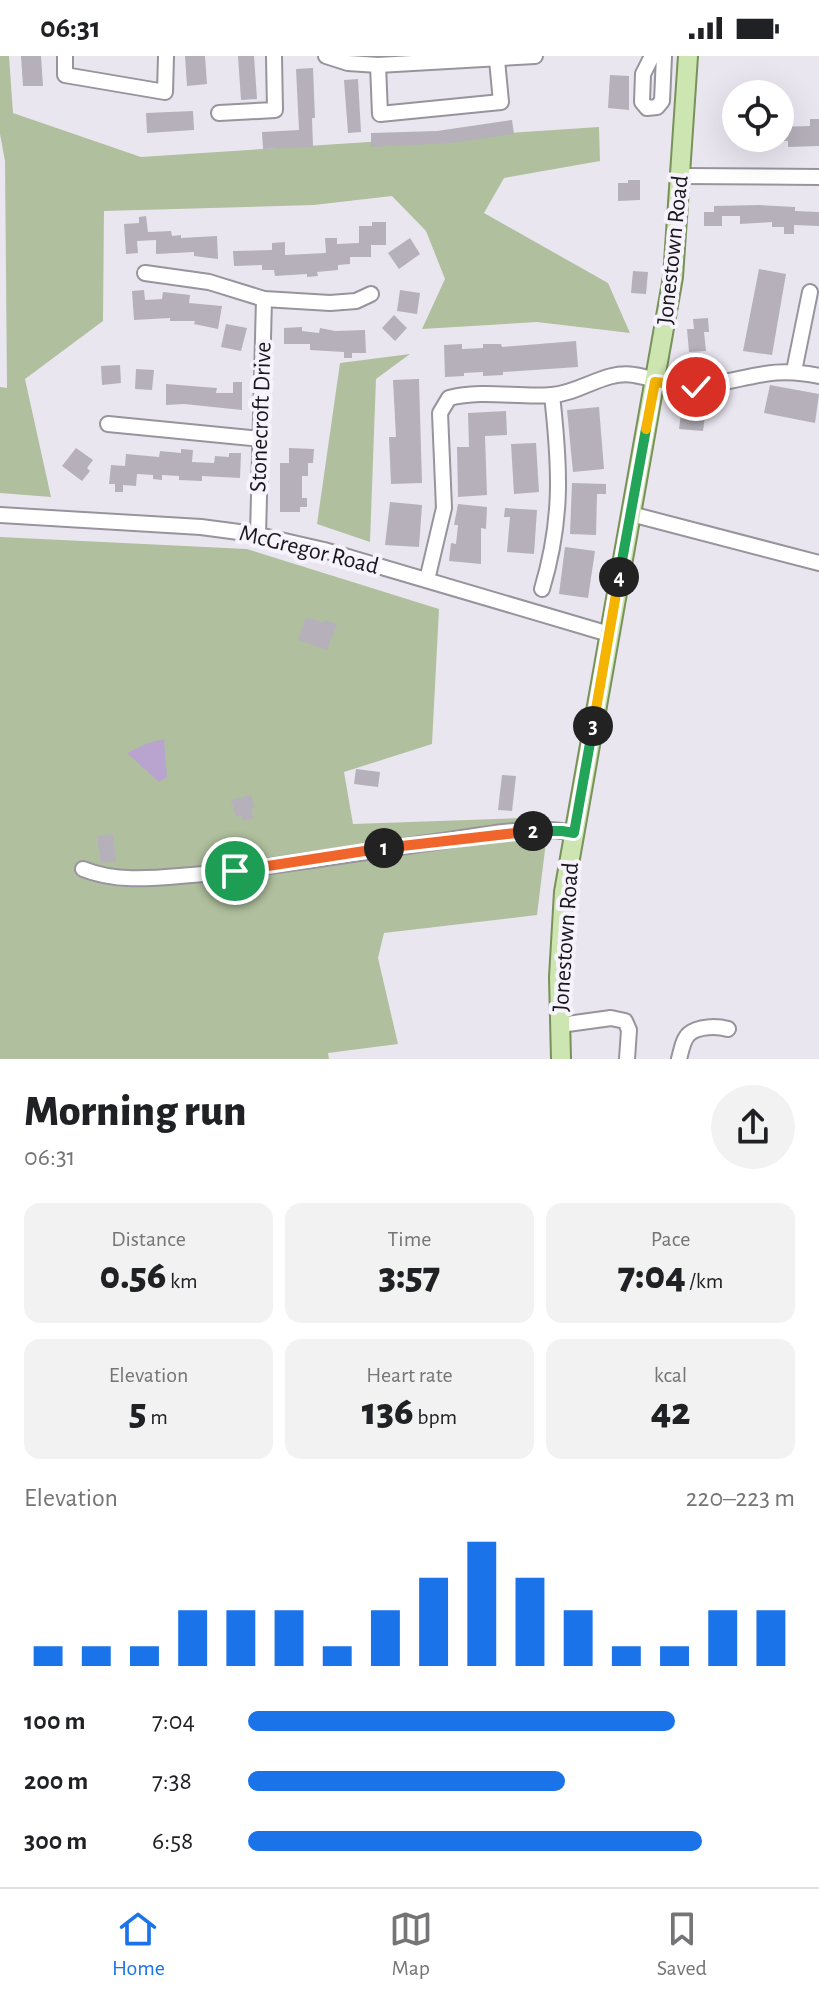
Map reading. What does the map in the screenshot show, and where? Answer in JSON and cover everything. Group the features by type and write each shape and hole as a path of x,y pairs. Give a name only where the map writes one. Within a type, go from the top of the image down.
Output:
{"main road":[{"name":"Jonestown Road","path":"561,1059 559,977 564,892 673,277 688,56"}],"street":[{"path":"65,56 65,75 165,92 166,56"},
{"path":"219,113 275,110 274,56"},
{"path":"326,56 378,65 535,56"},
{"path":"652,56 643,74 642,102 647,108 657,107 662,101 664,56"},
{"path":"378,65 380,114 501,102 497,60"},
{"path":"682,176 819,177"},
{"path":"145,273 209,282 264,299 330,303 356,301 371,294"},
{"path":"794,371 810,292"},
{"name":"Stonecroft Drive","path":"258,535 264,299"},
{"path":"427,580 444,508 440,413 449,398 465,394 552,395 580,389 608,376 633,374 655,382 696,387 766,372 794,371 819,376"},
{"path":"542,589 558,518 560,468 552,395"},
{"path":"108,424 261,439"},
{"path":"631,514 819,563"},
{"name":"McGregor Road","path":"0,515 201,527 258,535 324,550 609,634"},
{"path":"83,869 100,876 119,878 166,877 235,871 502,833 574,833"},
{"path":"560,1025 611,1018 625,1021 629,1030 627,1059"},
{"path":"679,1059 686,1037 691,1032 718,1026 728,1029"}],"green space":[{"path":"0,56 9,56 13,113 141,157 599,127 600,161 504,178 484,213 608,283 630,333 537,322 422,329 445,279 426,231 392,196 314,205 104,211 103,321 25,379 51,497 0,493 0,387 7,388 5,161 0,134"},
{"path":"410,354 376,379 370,542 317,524 340,363"},
{"path":"0,537 247,549 439,609 432,744 344,772 353,824 549,817 537,915 384,933 378,958 398,1044 328,1053 329,1059 0,1059"}],"shaded area":[{"path":"164,739 167,777 159,782 127,753"}],"building":[{"path":"21,56 41,56 43,86 23,86"},
{"path":"185,56 205,56 207,84 187,86"},
{"path":"238,56 254,56 257,99 241,100"},
{"path":"313,68 313,147 263,149 262,132 299,130 296,69"},
{"path":"610,75 629,76 629,110 608,108"},
{"path":"358,79 361,132 348,133 344,80"},
{"path":"193,111 194,130 147,133 146,113"},
{"path":"810,119 819,119 819,146 794,147 794,127 810,126"},
{"path":"512,120 514,134 451,143 371,147 371,133 437,131"},
{"path":"628,180 640,180 640,200 618,201 618,183 628,183"},
{"path":"759,205 819,212 819,226 794,225 794,234 784,234 784,227 772,227 772,222 740,224 740,216 722,216 722,226 704,226 704,212 714,212 714,206"},
{"path":"146,216 148,232 171,231 172,236 181,235 181,238 217,236 218,259 194,256 194,252 156,254 156,240 137,241 138,253 126,254 124,224 139,223 139,217"},
{"path":"372,222 386,222 386,245 371,245 371,257 350,257 350,264 338,265 338,270 317,272 318,276 275,276 274,270 262,270 262,265 234,266 233,251 272,250 272,243 285,242 285,255 326,253 325,238 337,238 337,244 359,243 359,226 372,226"},
{"path":"410,238 420,254 399,269 388,253"},
{"path":"759,269 786,274 772,355 743,351"},
{"path":"633,271 648,272 646,294 631,293"},
{"path":"144,290 145,300 162,299 163,292 190,295 189,303 222,306 218,329 194,324 195,321 170,321 170,318 134,320 132,291"},
{"path":"400,290 420,293 417,314 397,311"},
{"path":"394,315 407,328 395,341 382,328"},
{"path":"708,318 709,332 704,332 706,351 689,352 687,329 694,329 693,319"},
{"path":"226,324 247,328 241,351 221,347"},
{"path":"302,327 302,331 319,333 320,328 365,330 366,353 352,353 352,358 344,358 344,352 310,350 310,344 284,344 284,328"},
{"path":"576,341 578,367 503,372 503,375 464,373 464,376 445,377 444,345 462,344 462,349 483,348 483,344 501,344 502,347"},
{"path":"120,365 121,383 102,385 101,366"},
{"path":"136,369 154,370 152,390 135,389"},
{"path":"419,379 422,483 391,484 389,437 396,437 393,380"},
{"path":"233,382 242,382 242,410 166,405 166,384 217,388 216,393 233,393"},
{"path":"770,385 819,394 815,423 764,413"},
{"path":"599,407 604,469 573,472 567,410"},
{"path":"506,411 507,435 485,436 487,495 458,497 457,447 469,447 468,413"},
{"path":"681,414 705,416 703,431 679,429"},
{"path":"536,443 539,492 514,494 511,444"},
{"path":"76,448 93,460 87,468 90,471 82,481 62,466"},
{"path":"289,448 314,449 313,463 308,463 308,476 302,476 302,498 307,498 307,507 300,507 300,512 280,512 280,463 289,463"},
{"path":"181,449 193,450 192,462 214,463 215,456 229,457 229,453 241,453 240,478 202,476 202,481 179,480 179,476 162,475 162,480 153,479 153,475 137,474 136,486 123,485 123,492 115,492 115,484 109,484 111,465 125,466 126,454 159,457 160,451 181,453"},
{"path":"572,483 606,484 606,494 597,494 596,535 570,534"},
{"path":"390,502 422,505 419,547 385,545"},
{"path":"458,504 487,507 486,529 481,528 481,564 449,561 451,543 456,544 458,525 454,525"},
{"path":"505,508 537,510 534,554 507,552 510,517 504,517"},
{"path":"565,547 595,551 588,598 559,594"},
{"path":"306,617 337,624 327,650 298,640"},
{"path":"356,769 380,772 378,787 354,784"},
{"path":"502,775 516,776 512,811 498,810"},
{"path":"251,795 254,818 243,821 241,815 236,817 231,800"},
{"path":"113,834 116,861 101,863 97,836"}],"route":[{"path":"235,871 502,833 574,833 655,382 696,387"}]}
